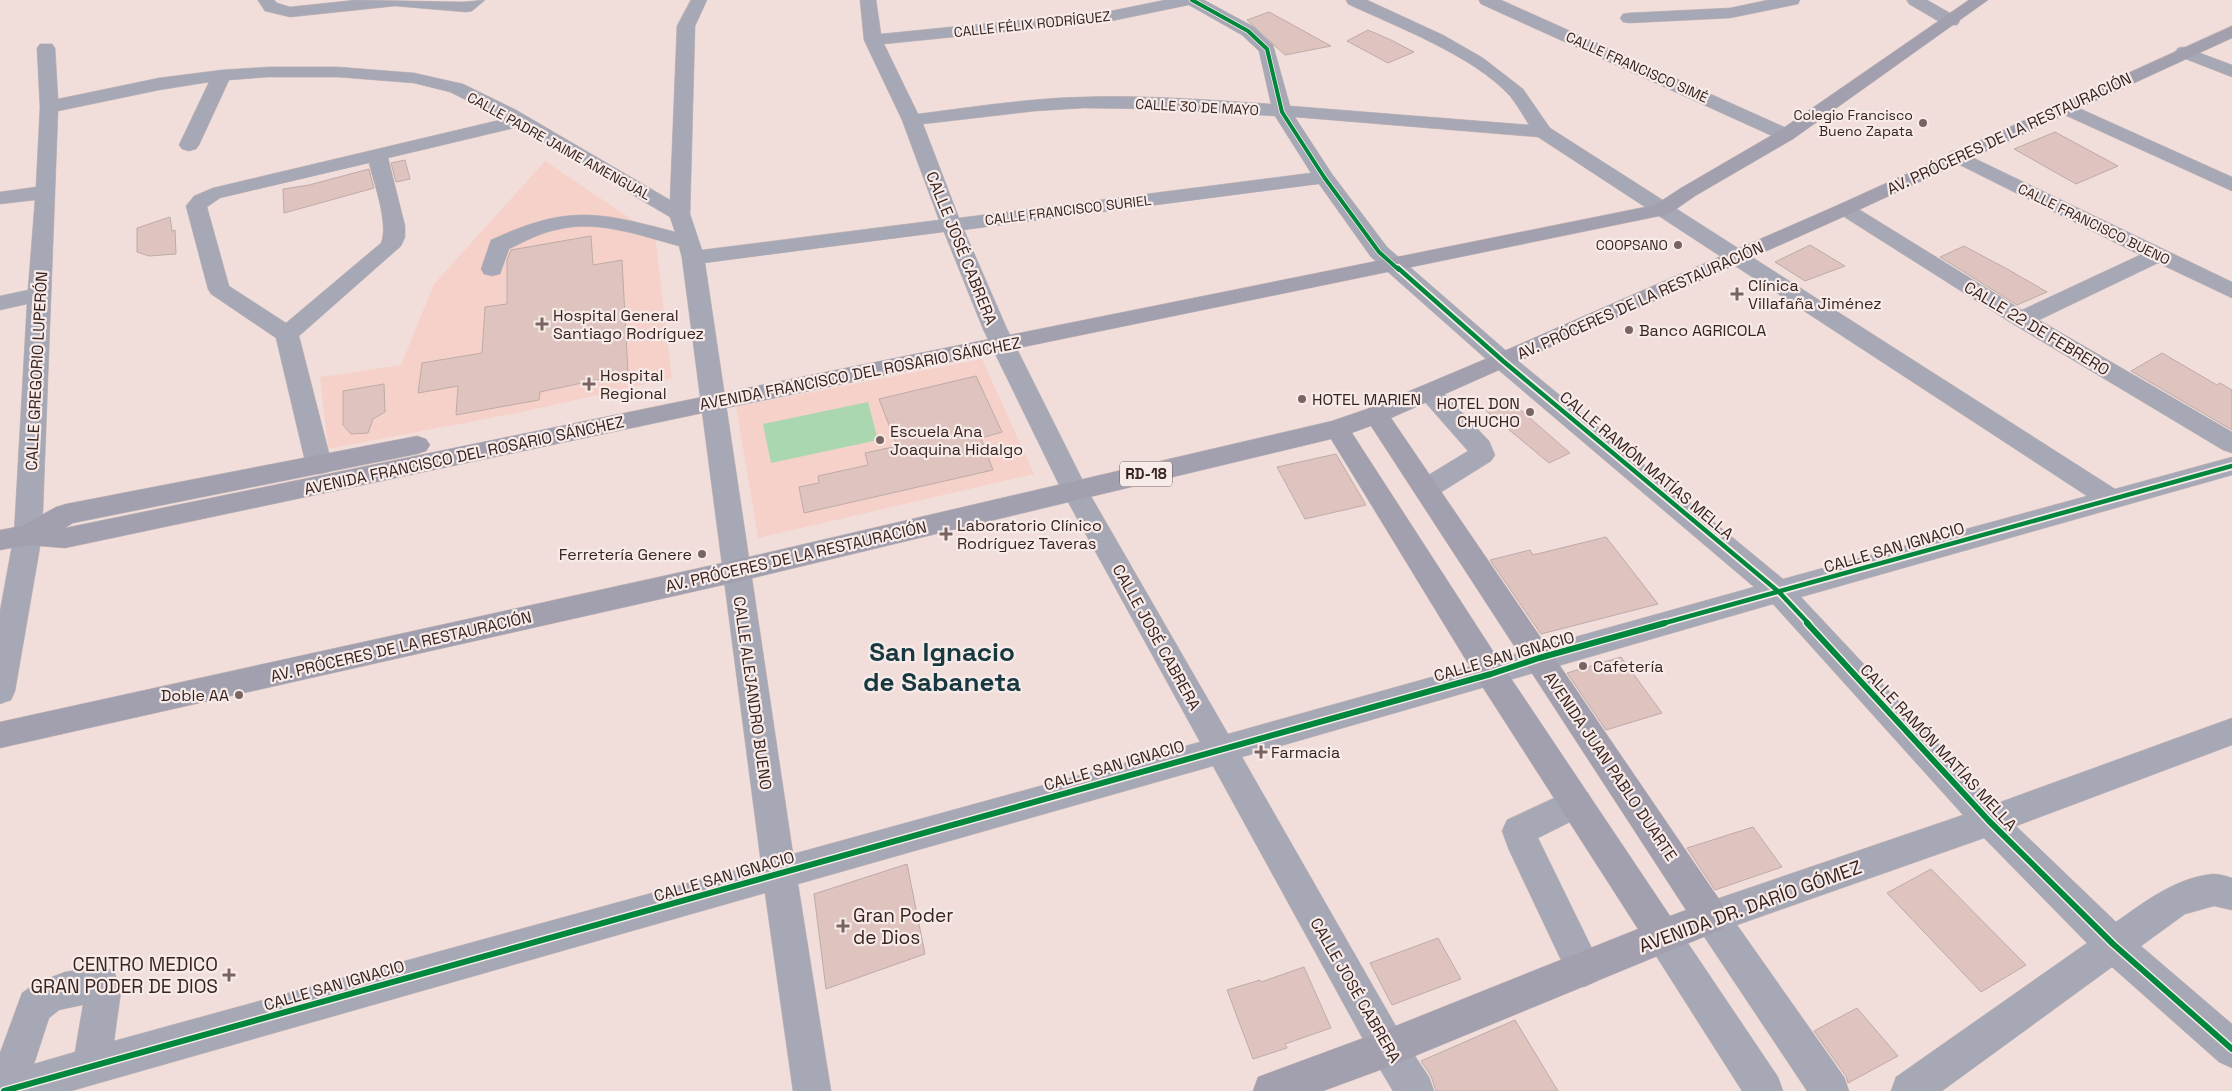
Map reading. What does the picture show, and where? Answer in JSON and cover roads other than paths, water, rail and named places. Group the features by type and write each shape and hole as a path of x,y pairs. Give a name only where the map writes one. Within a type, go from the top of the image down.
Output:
{"main road":[{"name":"AVENIDA FRANCISCO DEL ROSARIO SÁNCHEZ","path":"0,540 28,535 65,538 711,395 1386,259 1662,210 1688,192 1786,135 1980,0"},
{"name":"AV. PRÓCERES DE LA RESTAURACIÓN","path":"0,735 736,571 1337,429 1430,393 1845,209 2232,30"},
{"name":"AVENIDA FRANCISCO DEL ROSARIO SÁNCHEZ","path":"1386,259 1642,197 1688,192"},
{"name":"AVENIDA FRANCISCO DEL ROSARIO SÁNCHEZ","path":"28,535 66,514 320,465 711,395"},
{"name":"AVENIDA JUAN PABLO DUARTE","path":"1376,415 1711,917"},
{"path":"1337,429 1491,674 1663,936"},
{"name":"AVENIDA DR. DARÍO GÓMEZ","path":"1272,1091 1388,1048 1711,917"}],"street":[{"path":"266,0 271,7 290,12 395,1 466,7 477,0"},
{"name":"CALLE ALEJANDRO BUENO","path":"699,0 686,26 680,214 691,250 779,874 812,1091"},
{"name":"CALLE JOSÉ CABRERA","path":"868,0 873,40 912,120 951,224 999,337 1075,491 1388,1048 1415,1091"},
{"name":"CALLE FÉLIX RODRÍGUEZ","path":"873,40 1111,16 1191,0"},
{"name":"CALLE RAMÓN MATÍAS MELLA","path":"1191,0 1248,30 1267,49 1282,112 1324,177 1386,259 1503,361 1780,592 1989,820 2113,944 2232,1049"},
{"path":"1354,0 1458,52 1485,68 1513,89 1542,132 2110,498"},
{"path":"1629,18 1633,0"},
{"path":"1593,47 1629,18 1730,13 1792,0"},
{"path":"1915,0 1952,21"},
{"name":"CALLE FRANCISCO SIMÉ","path":"1498,3 1786,135"},
{"name":"CALLE GREGORIO LUPERÓN","path":"0,691 28,535 39,294 46,192 49,107 46,48"},
{"path":"2184,52 2232,72"},
{"name":"CALLE PADRE JAIME AMENGUAL","path":"49,107 159,84 222,75 268,72 338,72 414,78 456,88 520,121 680,214"},
{"path":"189,145 222,75"},
{"name":"CALLE 30 DE MAYO","path":"912,120 1107,102 1282,112 1542,132"},
{"path":"2063,107 2232,186"},
{"path":"320,465 287,334 219,290 196,206 201,200 213,194 520,121"},
{"path":"287,334 390,246 394,237 394,226 377,154"},
{"name":"CALLE FRANCISCO BUENO","path":"1957,156 2232,291"},
{"path":"2210,175 2232,162"},
{"name":"CALLE FRANCISCO SURIEL","path":"691,250 951,224 1324,177"},
{"path":"0,198 46,192"},
{"name":"CALLE 22 DE FEBRERO","path":"1845,209 2020,319 2232,444"},
{"path":"492,269 499,245 531,230 579,220 619,225 691,250"},
{"path":"2020,319 2157,255"},
{"path":"0,303 39,294"},
{"path":"1426,489 1482,455 1480,447 1430,393"},
{"name":"CALLE SAN IGNACIO","path":"5,1091 779,874 1219,748 1491,674 1539,658 2110,498 2232,466"},
{"name":"AVENIDA DR. DARÍO GÓMEZ","path":"1711,917 1989,820 2232,731"},
{"path":"1576,803 1520,831 1521,839 1584,969"},
{"path":"1910,1091 2176,900 2214,890 2232,894"},
{"name":"AVENIDA JUAN PABLO DUARTE","path":"1711,917 1830,1091"},
{"path":"1663,936 1764,1091"},
{"path":"5,1091 35,1006 42,999 54,994 101,984 103,991 92,1066"}],"place":[{"name":"Colegio Francisco Bueno Zapata","path":"1923,123"},
{"name":"COOPSANO","path":"1678,245"},
{"name":"Clínica Villafaña Jiménez","path":"1737,294"},
{"name":"Hospital General Santiago Rodríguez","path":"542,324"},
{"name":"Banco AGRICOLA","path":"1629,330"},
{"name":"Hospital Regional","path":"589,384"},
{"name":"HOTEL MARIEN","path":"1302,399"},
{"name":"HOTEL DON CHUCHO","path":"1530,412"},
{"name":"Escuela Ana Joaquina Hidalgo","path":"880,440"},
{"name":"Laboratorio Clínico Rodríguez Taveras","path":"946,534"},
{"name":"Ferretería Genere","path":"702,554"},
{"name":"Cafetería","path":"1583,666"},
{"name":"Doble AA","path":"239,695"},
{"name":"Farmacia","path":"1261,752"},
{"name":"Gran Poder de Dios","path":"843,926"},
{"name":"CENTRO MEDICO GRAN PODER DE DIOS","path":"229,975"}],"district":[{"name":"San Ignacio de Sabaneta","path":"942,667"}]}
